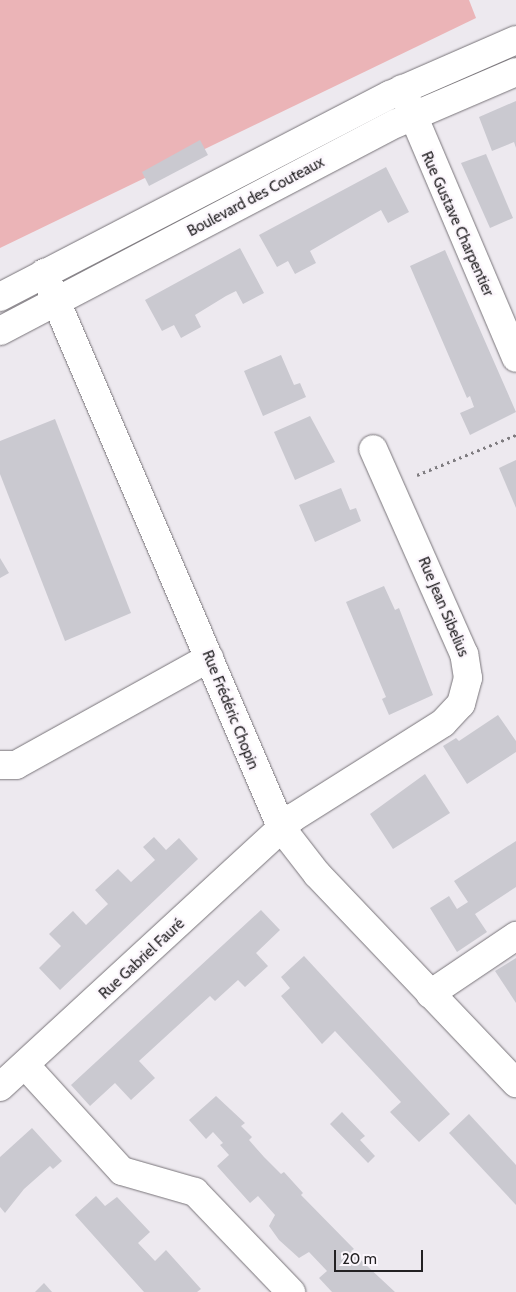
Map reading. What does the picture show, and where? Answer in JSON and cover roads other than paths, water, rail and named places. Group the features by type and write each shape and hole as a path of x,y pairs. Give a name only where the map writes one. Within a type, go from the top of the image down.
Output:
{"street":[{"name":"Boulevard des Couteaux","path":"1,294 402,89 516,40"},
{"name":"Boulevard des Couteaux","path":"9,326 410,117 516,72"},
{"name":"Rue Gustave Charpentier","path":"402,89 410,117 506,309 516,358"},
{"name":"Rue Frédéric Chopin","path":"44,273 282,828 317,874 516,1083"},
{"path":"1,294 9,326"},
{"name":"Rue Jean Sibelius","path":"282,828 303,810 443,723 454,714 466,692 464,654 373,449"},
{"path":"0,765 16,765 209,658"},
{"name":"Rue Gabriel Fauré","path":"0,1087 26,1066 282,828"},
{"path":"430,994 516,936"},
{"path":"26,1066 122,1171 195,1192 291,1292"}]}
